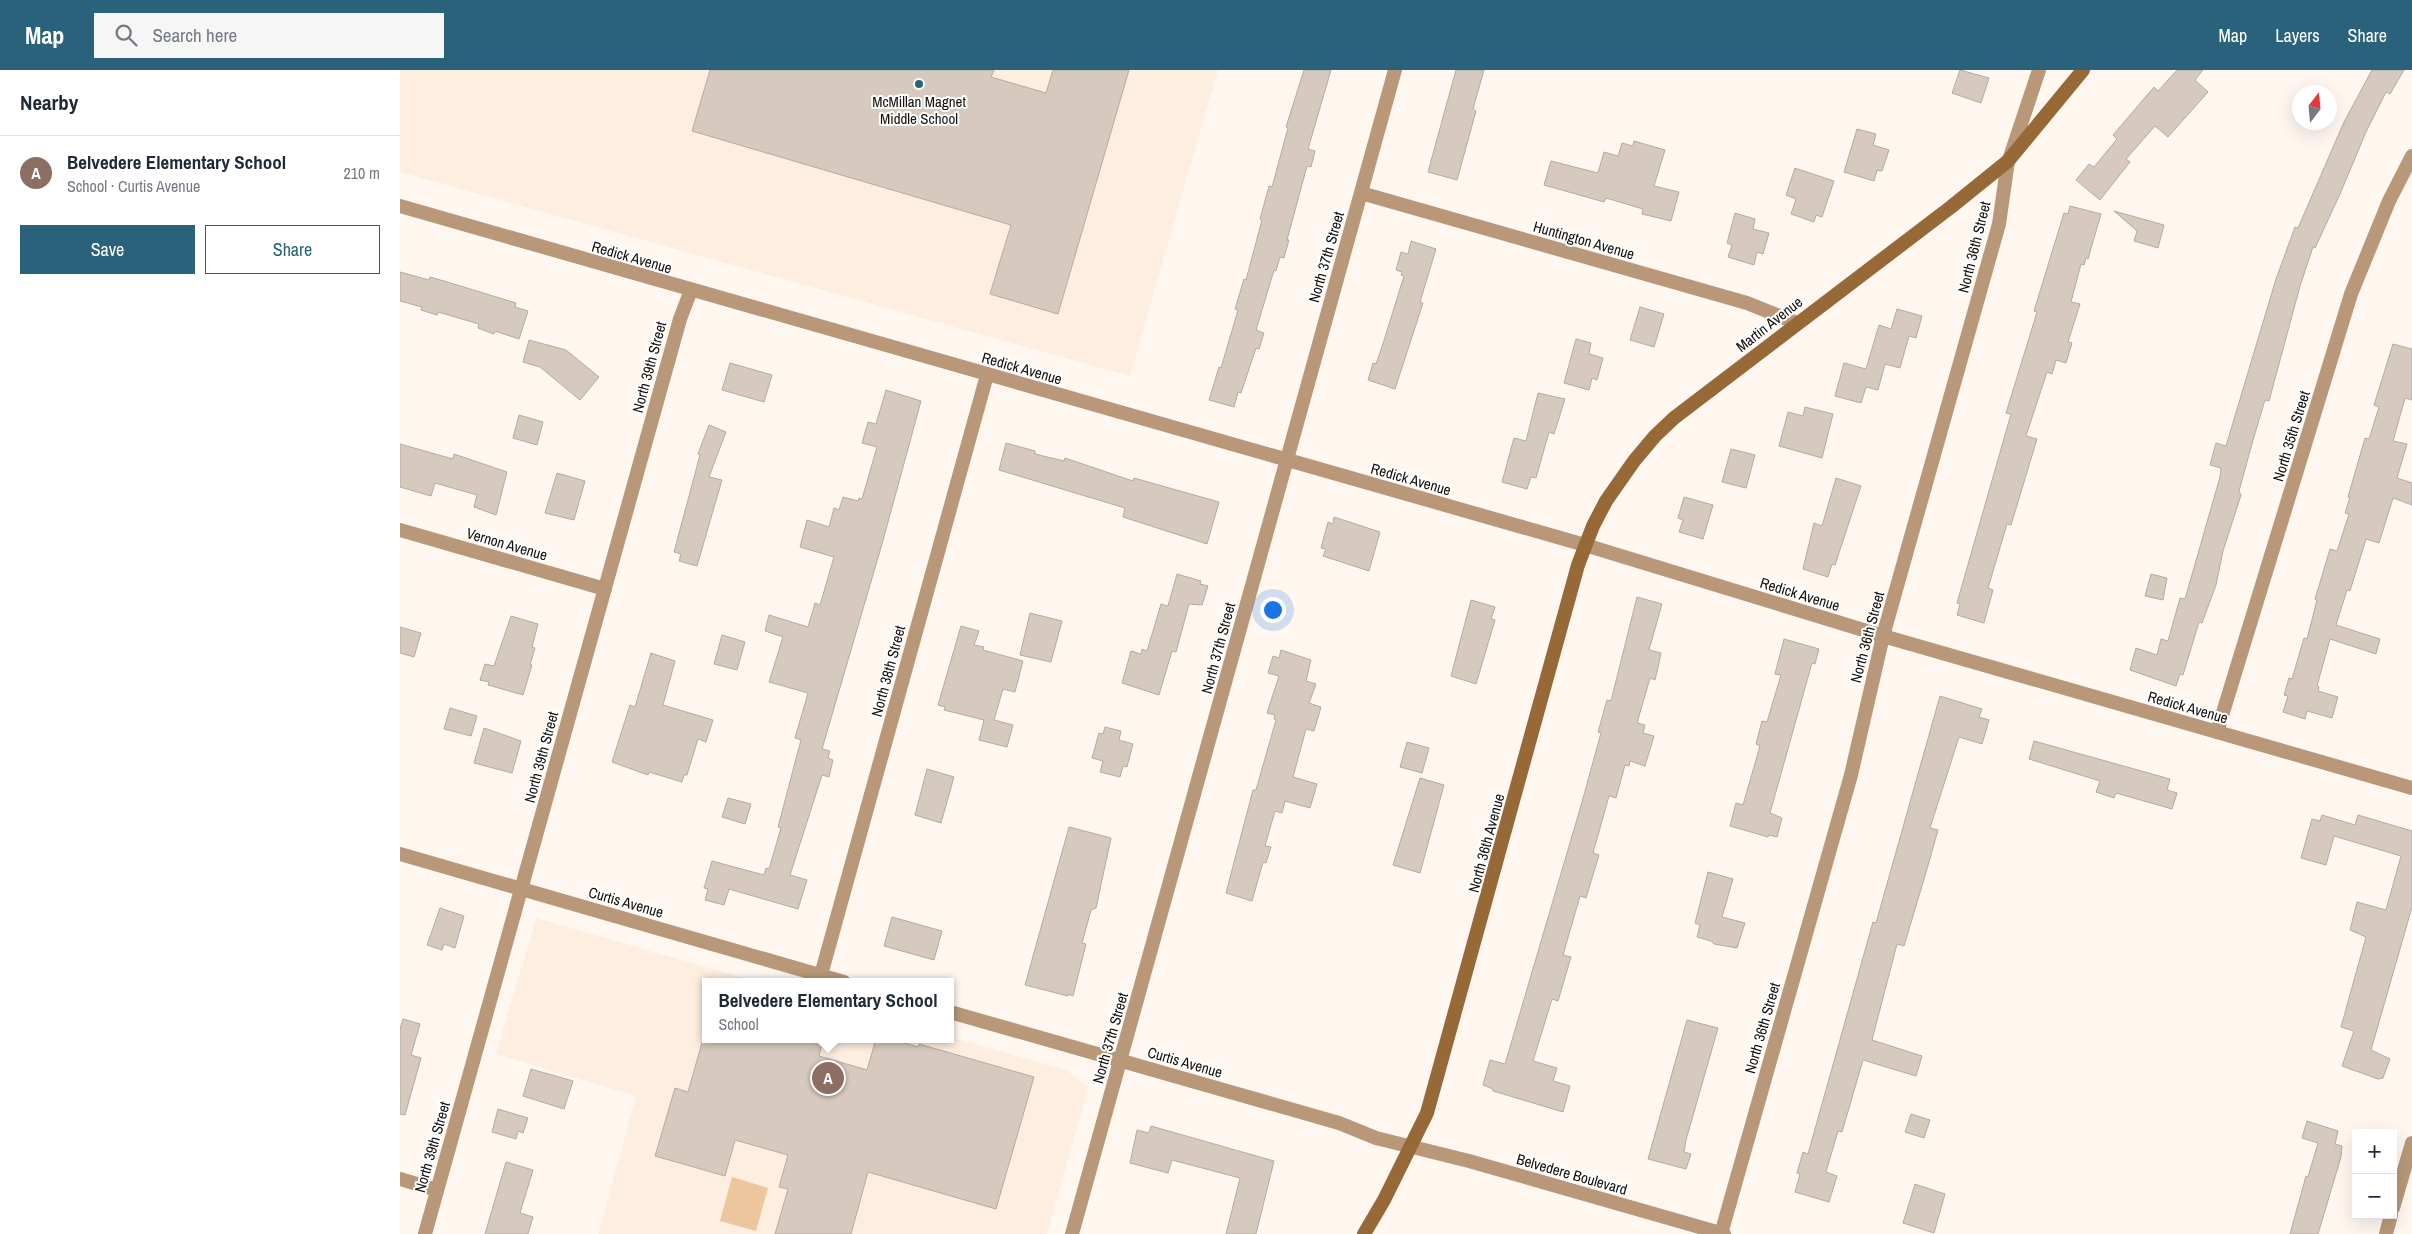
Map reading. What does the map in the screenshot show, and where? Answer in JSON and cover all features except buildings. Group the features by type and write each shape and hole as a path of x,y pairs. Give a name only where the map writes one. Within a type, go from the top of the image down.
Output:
{"main road":[{"path":"2008,161 2083,70"},
{"name":"Martin Avenue","path":"1585,545 1606,501 1655,436 1674,418 1951,207 2008,161"},
{"name":"North 36th Avenue","path":"1364,1234 1427,1113 1585,545"}],"street":[{"name":"North 37th Street","path":"1072,1234 1395,70"},
{"name":"North 36th Street","path":"1722,1234 1851,775 1884,636 1999,224 2008,161 2039,70"},
{"name":"North 35th Street","path":"2217,732 2351,294 2377,227 2412,156"},
{"name":"Huntington Avenue","path":"1361,193 1747,303 1797,323"},
{"name":"Redick Avenue","path":"400,206 1585,545 1884,636 2412,788"},
{"name":"North 39th Street","path":"425,1234 680,319 691,290"},
{"name":"North 38th Street","path":"821,975 987,375"},
{"name":"Vernon Avenue","path":"400,530 605,589"},
{"name":"Curtis Avenue","path":"400,854 831,978"},
{"name":"Curtis Avenue","path":"954,1013 1339,1123 1376,1138 1410,1146"},
{"path":"2397,1194 2412,1143"},
{"name":"Belvedere Boulevard","path":"1410,1146 1469,1161 1722,1234"},
{"path":"400,1179 437,1190"},
{"path":"2386,1234 2390,1219"}],"shaded area":[{"name":"McMillan Magnet Middle School","path":"400,70 1218,70 1130,376 400,172"},
{"path":"536,918 744,978 702,978 702,1043 954,1043 954,1038 1066,1070 1089,1087 1047,1234 598,1234 636,1096 496,1054"},
{"path":"732,1177 768,1188 756,1231 720,1221"}],"place":[{"name":"McMillan Magnet Middle School","path":"919,84"},
{"name":"Belvedere Elementary School","path":"828,1078"}]}
